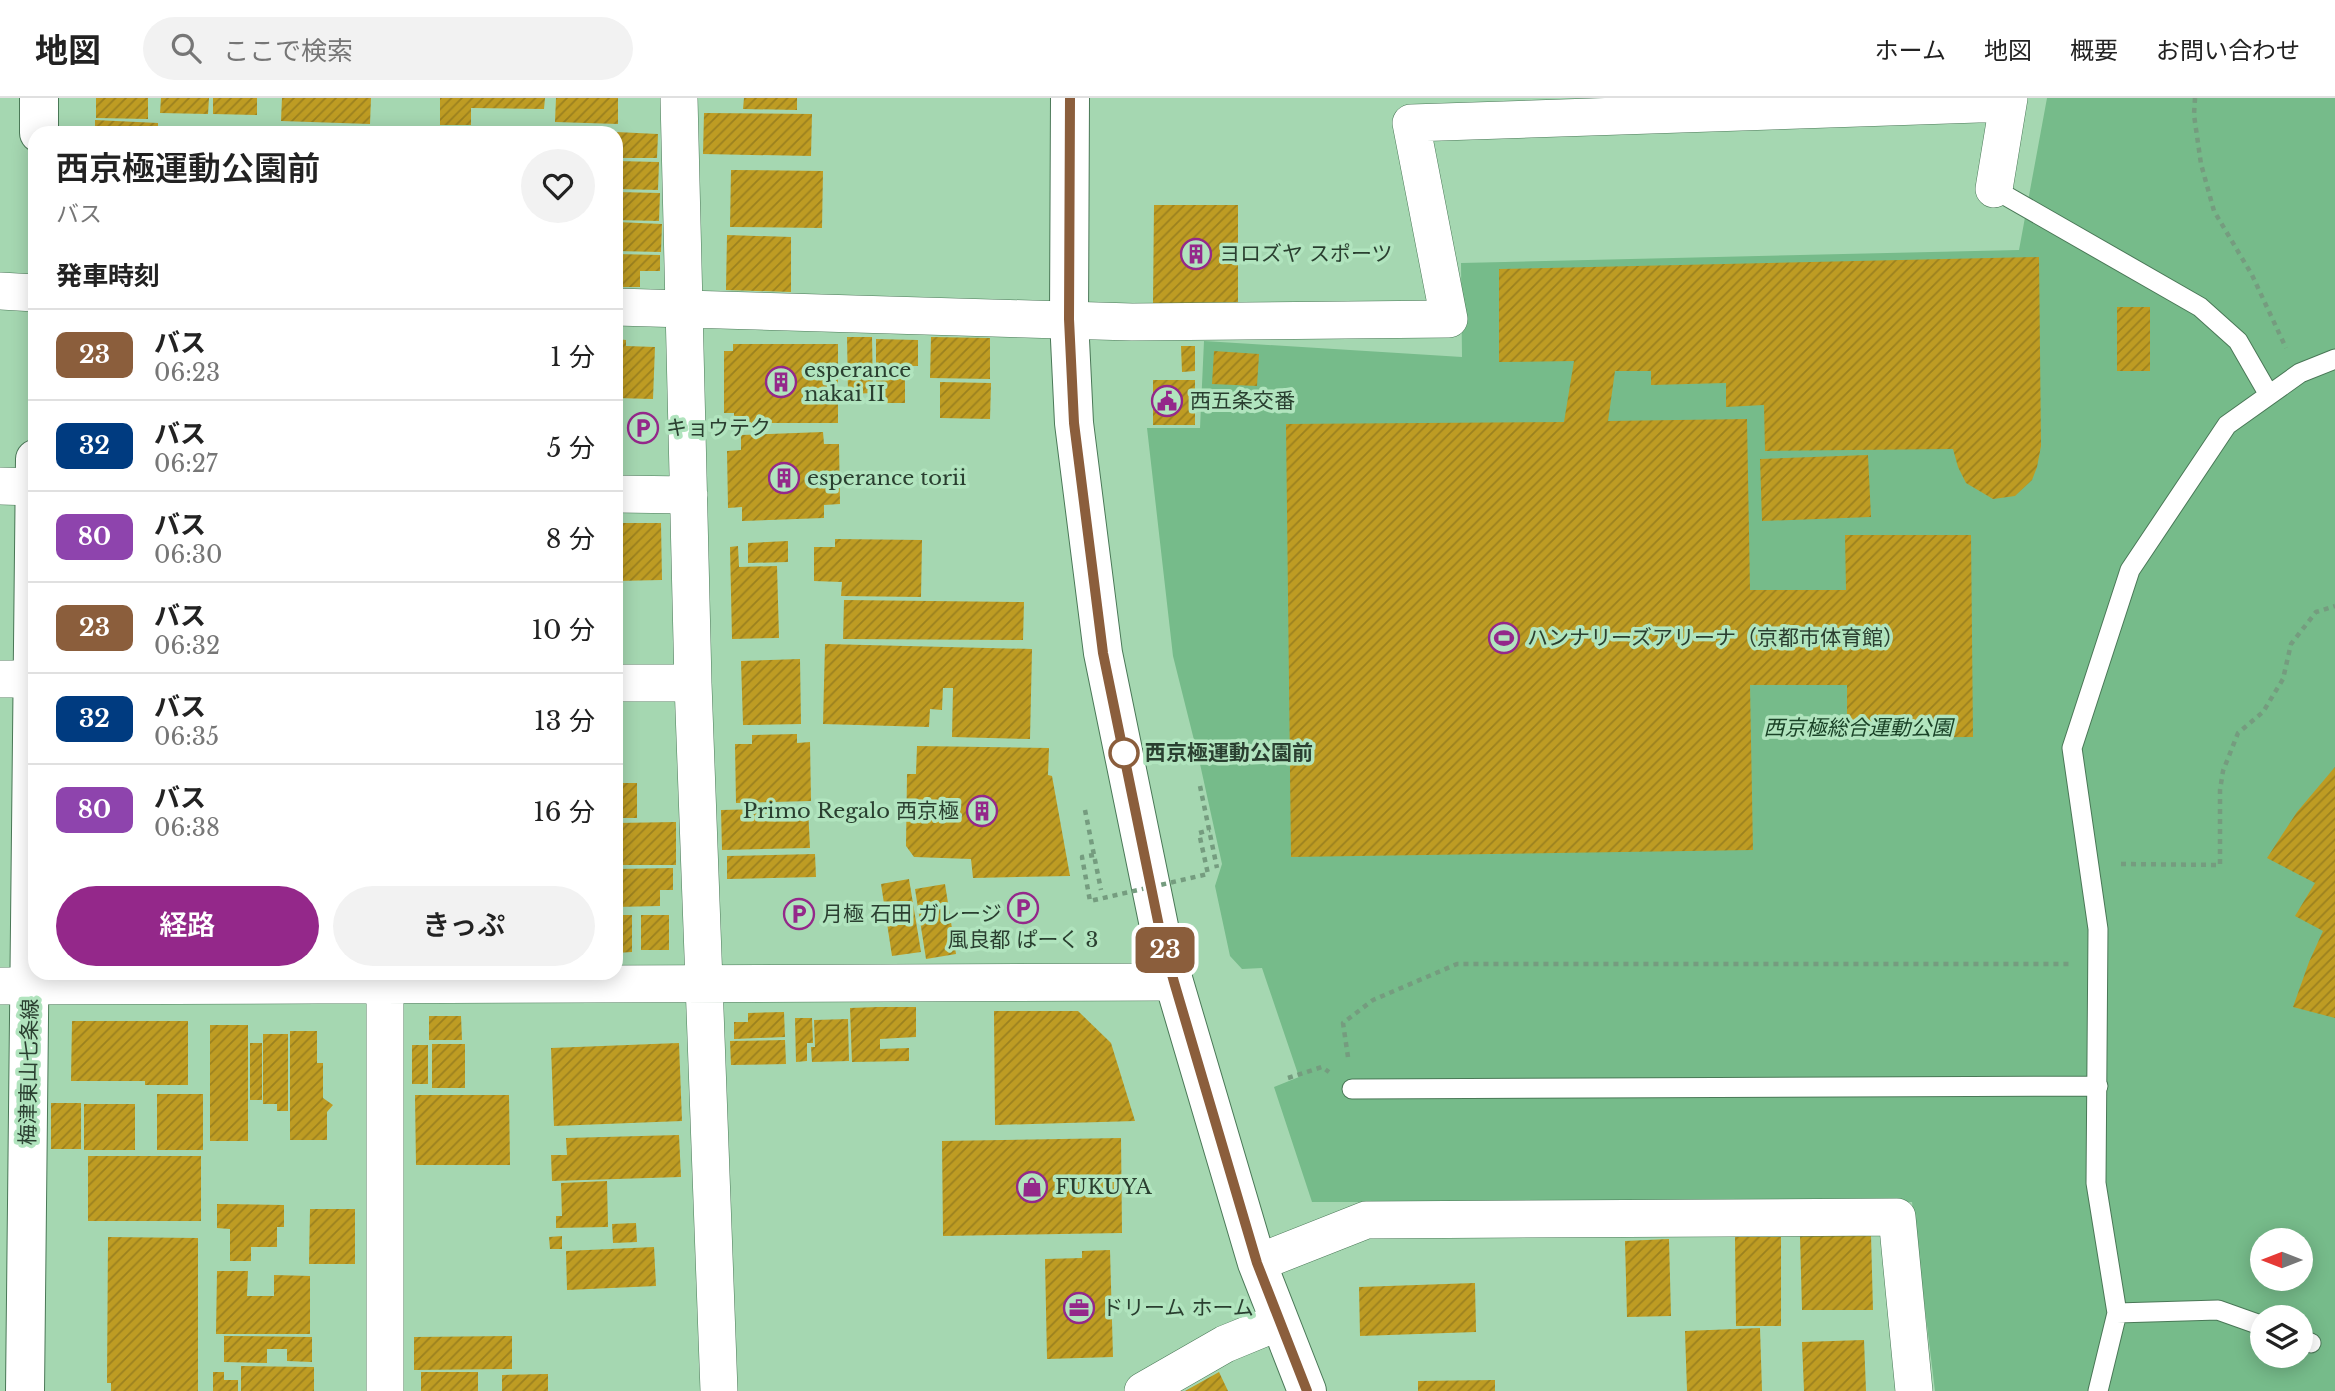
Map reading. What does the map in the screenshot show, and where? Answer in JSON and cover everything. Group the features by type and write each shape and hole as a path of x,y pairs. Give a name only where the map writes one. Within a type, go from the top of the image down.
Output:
{"main road":[{"path":"39,98 39,126"},
{"path":"1070,98 1069,319 1074,423 1103,653 1160,931 1174,982 1257,1263 1307,1391"},
{"name":"梅津東山七条線","path":"25,1391 15,986 23,679 28,599"}],"street":[{"path":"679,98 693,683 719,1391"},
{"path":"623,307 1132,322 1449,319 1408,110 2009,100 1994,189"},
{"path":"0,292 28,293"},
{"path":"0,486 28,487"},
{"path":"623,494 689,495"},
{"path":"623,683 693,683"},
{"path":"15,986 332,980"},
{"path":"385,980 385,1391"},
{"path":"449,980 705,984 1174,982"},
{"path":"1257,1263 1366,1220 1897,1217 1914,1391"},
{"path":"1143,1391 1225,1344 1279,1322"}],"lane":[{"path":"1994,189 2200,307 2238,341 2269,395"},
{"path":"2098,1391 2118,1313 2096,1183 2098,929 2072,748 2130,570 2227,425 2300,373 2335,359"},
{"path":"1352,1089 2098,1086"},
{"path":"2118,1313 2218,1310 2250,1321"}],"path":[{"path":"2195,98 2194,115 2201,164 2214,211 2252,275 2300,373"},
{"path":"2089,864 2220,865 2220,790 2223,771 2238,733 2263,712 2283,679 2291,645 2316,612 2335,606"},
{"path":"1200,786 1217,868"},
{"path":"1085,810 1101,890"},
{"path":"1094,855 1082,858 1090,901 1208,874 1199,832 1210,830"},
{"path":"1352,1089 1343,1023 1373,1000 1457,964 2098,964"}],"green space":[{"name":"西京極総合運動公園","path":"2047,98 2335,98 2335,1391 1935,1391 1912,1202 1312,1202 1274,1087 1299,1077 1262,968 1242,969 1230,956 1215,886 1222,864 1173,656 1147,428 1200,428 1204,341 1462,357 1461,263 2019,250"}],"building":[{"path":"96,98 148,98 148,119 96,118"},
{"path":"161,98 209,98 208,114 160,113"},
{"path":"213,98 257,98 257,115 213,114"},
{"path":"282,98 371,98 370,124 281,121"},
{"path":"440,98 545,98 544,109 471,108 471,125 440,125"},
{"path":"556,98 618,98 618,124 555,122"},
{"path":"744,98 797,98 797,110 743,109"},
{"path":"704,113 812,114 811,156 703,154"},
{"path":"95,120 158,123 158,126 95,126"},
{"path":"623,132 658,134 657,158 623,158"},
{"path":"623,161 659,162 658,190 623,189"},
{"path":"731,170 823,171 822,228 730,227"},
{"path":"623,192 660,193 659,221 623,220"},
{"name":"ヨロズヤ スポーツ","path":"1154,205 1238,205 1238,304 1153,304"},
{"path":"623,222 662,224 661,252 623,251"},
{"path":"727,235 791,237 791,292 726,290"},
{"path":"623,254 660,255 660,271 640,271 640,287 623,287"},
{"path":"2039,257 2041,446 2032,480 2015,496 1993,499 1966,483 1953,449 1765,451 1764,405 1726,407 1726,383 1651,385 1651,371 1615,371 1608,421 1747,419 1750,590 1846,590 1845,535 1971,535 1973,737 1847,738 1847,685 1750,685 1753,850 1291,857 1286,424 1564,422 1574,361 1499,362 1499,269"},
{"path":"2117,307 2150,307 2150,371 2117,371"},
{"path":"847,337 872,337 873,393 848,394"},
{"path":"931,337 990,338 990,379 930,378"},
{"path":"876,339 918,340 918,366 892,366 892,379 905,379 905,403 876,403"},
{"path":"623,340 626,340 626,346 655,347 653,399 623,398"},
{"name":"esperance nakai II","path":"733,344 838,344 838,423 734,423 734,413 724,413 724,351 733,351"},
{"path":"1181,346 1195,346 1195,371 1182,372"},
{"path":"1214,351 1259,354 1257,386 1212,384"},
{"path":"1153,380 1195,380 1195,425 1153,425"},
{"path":"940,382 991,383 990,419 940,418"},
{"name":"esperance torii","path":"823,432 824,444 839,444 840,504 824,505 824,518 742,521 742,507 728,508 727,451 741,450 741,435"},
{"path":"1868,455 1871,517 1762,521 1760,459"},
{"path":"623,523 661,523 662,580 623,581"},
{"path":"835,539 922,540 921,597 841,596 842,582 814,581 814,547 835,547"},
{"path":"788,541 788,562 748,563 748,543"},
{"path":"738,546 739,567 777,566 779,638 732,639 730,547"},
{"path":"844,600 1024,602 1023,640 843,639"},
{"path":"825,644 1032,649 1030,739 952,737 953,688 943,688 942,710 930,709 929,727 823,724"},
{"path":"800,659 801,724 743,725 741,661"},
{"path":"797,734 797,743 810,742 811,801 736,803 735,744 752,744 752,735"},
{"name":"Primo Regalo 西京極","path":"917,746 1049,748 1048,775 1052,776 1070,876 973,878 971,859 914,857 906,846 907,774 916,774"},
{"path":"2335,767 2335,1018 2293,1007 2323,931 2295,916 2315,883 2267,858 2297,812"},
{"path":"623,783 637,783 637,818 623,818"},
{"path":"808,808 810,848 722,850 721,810"},
{"path":"676,822 676,865 623,865 623,823"},
{"path":"815,854 816,877 727,879 727,856"},
{"path":"673,868 673,890 660,890 660,906 623,907 623,869"},
{"path":"909,879 921,952 892,956 881,884"},
{"path":"945,884 956,954 926,959 915,889"},
{"path":"623,915 632,915 632,952 623,953"},
{"path":"641,915 669,915 669,950 641,950"},
{"path":"916,1007 916,1037 880,1039 880,1049 909,1048 909,1061 852,1062 850,1008"},
{"path":"994,1011 1078,1011 1111,1043 1135,1121 995,1125"},
{"path":"784,1012 785,1037 734,1039 734,1022 748,1022 748,1013"},
{"path":"429,1016 461,1016 462,1040 429,1040"},
{"path":"795,1018 812,1018 813,1043 807,1043 807,1061 796,1062"},
{"path":"848,1019 849,1061 812,1062 811,1047 815,1047 814,1020"},
{"path":"72,1021 188,1021 188,1085 145,1085 145,1081 71,1081"},
{"path":"210,1025 248,1025 248,1141 210,1141"},
{"path":"290,1031 317,1031 317,1063 323,1063 323,1098 333,1105 327,1112 327,1140 290,1140"},
{"path":"263,1034 288,1034 288,1111 277,1111 277,1104 263,1104"},
{"path":"785,1040 786,1064 731,1065 730,1041"},
{"path":"250,1043 262,1043 262,1100 250,1100"},
{"path":"679,1043 682,1121 554,1126 551,1048"},
{"path":"432,1044 465,1044 465,1088 432,1088"},
{"path":"412,1045 428,1045 428,1084 412,1084"},
{"path":"157,1094 203,1094 203,1150 157,1150"},
{"path":"415,1095 509,1095 510,1165 416,1165"},
{"path":"51,1103 81,1103 81,1149 51,1149"},
{"path":"84,1104 135,1104 135,1150 84,1150"},
{"path":"679,1135 681,1177 552,1181 551,1155 567,1155 566,1138"},
{"name":"FUKUYA","path":"1121,1138 1122,1233 943,1236 942,1141"},
{"path":"88,1156 201,1156 201,1221 88,1221"},
{"path":"607,1181 608,1227 556,1228 556,1216 562,1216 561,1183"},
{"path":"217,1204 284,1205 284,1227 277,1227 277,1247 251,1247 251,1261 230,1261 230,1229 217,1228"},
{"path":"310,1209 355,1209 355,1264 309,1264"},
{"path":"636,1223 637,1242 613,1243 612,1224"},
{"path":"1871,1235 1873,1310 1802,1310 1800,1236"},
{"path":"562,1236 562,1249 550,1249 549,1237"},
{"path":"108,1237 198,1238 198,1391 111,1391 111,1383 107,1383"},
{"path":"1735,1237 1781,1237 1781,1326 1736,1326"},
{"path":"1669,1239 1671,1316 1627,1317 1625,1241"},
{"path":"654,1247 656,1286 567,1290 566,1251"},
{"name":"ドリーム ホーム","path":"1110,1250 1113,1357 1047,1359 1045,1259 1082,1258 1082,1251"},
{"path":"217,1271 248,1271 247,1296 274,1296 274,1275 310,1276 310,1334 216,1334"},
{"path":"1475,1283 1476,1332 1360,1336 1359,1287"},
{"path":"1760,1328 1762,1391 1687,1391 1685,1331"},
{"path":"224,1336 312,1337 312,1362 287,1361 287,1349 267,1349 267,1363 224,1362"},
{"path":"512,1336 512,1369 414,1370 414,1337"},
{"path":"1864,1340 1866,1391 1804,1391 1802,1342"},
{"path":"241,1366 314,1367 314,1391 241,1391"},
{"path":"213,1372 224,1372 224,1380 238,1380 238,1391 213,1391"},
{"path":"421,1372 478,1372 478,1391 421,1391"},
{"path":"1219,1372 1228,1391 1185,1391"},
{"path":"548,1374 548,1391 502,1391 502,1375"},
{"path":"1495,1380 1495,1391 1418,1391 1418,1381"}],"bus line":[{"name":"23","path":"1070,98 1069,319 1074,423 1103,653 1160,931 1174,982 1257,1263 1307,1391"}],"place":[{"name":"ヨロズヤ スポーツ","path":"1196,254"},
{"name":"esperance nakai II","path":"781,382"},
{"name":"西五条交番","path":"1167,401"},
{"name":"キョウテク","path":"643,428"},
{"name":"esperance torii","path":"784,478"},
{"name":"ハンナリーズアリーナ（京都市体育館）","path":"1504,638"},
{"name":"西京極運動公園前","path":"1124,753"},
{"name":"Primo Regalo 西京極","path":"982,811"},
{"name":"風良都 ぱーく 3","path":"1023,908"},
{"name":"月極 石田 ガレージ","path":"799,914"},
{"name":"FUKUYA","path":"1032,1187"},
{"name":"ドリーム ホーム","path":"1079,1308"}]}
